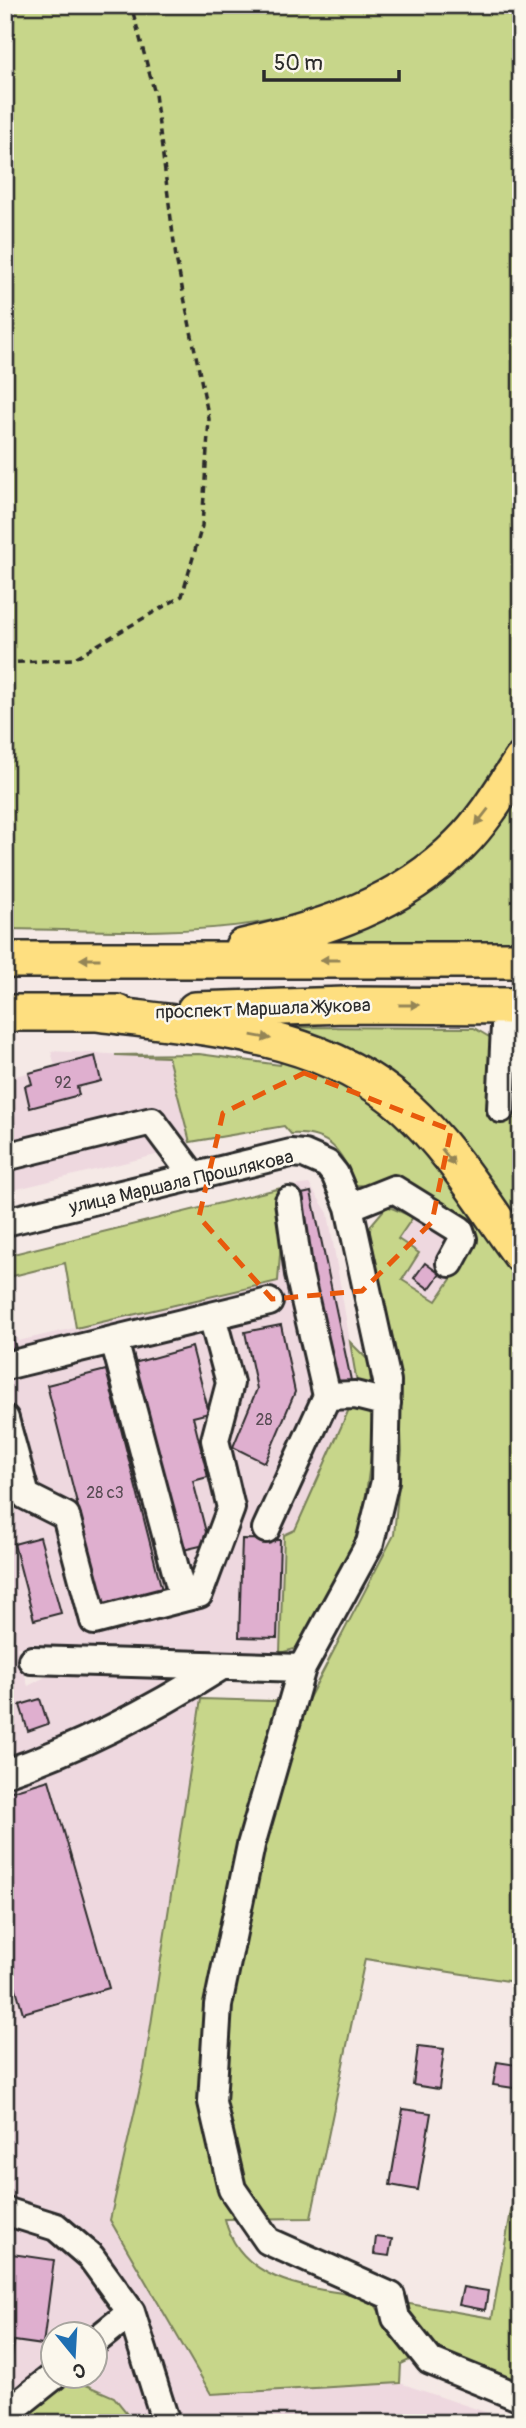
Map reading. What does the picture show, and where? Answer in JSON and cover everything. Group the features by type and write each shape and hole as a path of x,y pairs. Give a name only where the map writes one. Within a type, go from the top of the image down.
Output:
{"main road":[{"path":"158,959 245,947 296,934 340,920 397,894 432,870 462,842 521,761"},
{"path":"5,960 521,961"},
{"name":"проспект Маршала Жукова","path":"5,1013 96,1013 346,1005 513,1006"},
{"path":"96,1013 276,1040 317,1053 356,1072 407,1109 521,1255"}],"street":[{"path":"501,1109 513,1006"},
{"path":"5,1157 152,1121 194,1177"},
{"name":"улица Маршала Прошлякова","path":"5,1222 291,1153 304,1154 327,1164 335,1174 349,1207 387,1381 385,1481 370,1543 302,1668 251,1845 218,2005 212,2102 232,2189 268,2241 391,2296 396,2318 430,2361 521,2398"},
{"path":"349,1207 394,1189 460,1230 463,1239 450,1263"},
{"path":"266,1529 327,1396 299,1275 289,1201"},
{"path":"5,1366 269,1302"},
{"path":"5,1419 26,1496 66,1516 94,1621 199,1594 231,1508 215,1440 230,1383 212,1316"},
{"path":"114,1340 183,1598"},
{"path":"327,1396 355,1395 387,1403"},
{"path":"32,1660 302,1668"},
{"path":"5,1773 59,1755 176,1695 222,1666"},
{"path":"5,2211 56,2227 91,2257 131,2312 166,2423"},
{"path":"108,2331 131,2312"},
{"path":"5,2416 38,2388"}],"path":[{"path":"5,663 73,659 182,596 202,526 209,419 176,258 155,94 131,5"}],"highlighted area":[{"path":"304,1073 451,1130 432,1222 362,1291 272,1299 199,1217 223,1113"}],"shaded area":[{"path":"51,1051 168,1057 190,1142 160,1154 5,1192 5,1089 14,1089 15,1076 55,1066"},
{"path":"309,1184 328,1213 358,1389 295,1530 284,1535 280,1653 219,1651 217,1654 17,1647 28,1686 66,1666 202,1669 201,1699 144,2070 110,2220 210,2394 400,2383 500,2417 500,2423 135,2423 114,2397 100,2390 108,2390 108,2320 38,2320 38,2390 5,2423 5,1303 18,1341 278,1281 285,1187"},
{"path":"424,1201 473,1247 437,1301 402,1280 398,1239"}],"green space":[{"path":"5,5 521,5 521,729 479,794 442,840 381,883 331,905 279,919 226,927 116,931 5,929"},
{"path":"521,788 521,949 313,946"},
{"path":"287,1027 474,1028 496,1041 521,1033 521,1239 474,1174"},
{"path":"199,1054 280,1065 283,1058 341,1082 380,1107 409,1134 521,1274 521,1983 365,1959 311,2218 225,2219 233,2241 246,2258 263,2271 304,2286 371,2297 385,2322 414,2358 401,2364 400,2383 211,2394 110,2220 144,2070 201,1699 307,1702 394,1535 402,1451 397,1356 368,1239 371,1225 387,1206 413,1217 398,1239 419,1253 402,1280 436,1301 473,1247 399,1186 355,1185 340,1154 333,1146 316,1136 291,1134 284,1126 190,1142 168,1057 115,1055"},
{"path":"285,1187 278,1281 76,1328 65,1263 5,1278 5,1256"},
{"path":"350,1342 369,1361 375,1425 363,1517 345,1568 298,1648 280,1653 284,1535 295,1530 358,1389"},
{"path":"521,2155 521,2388 467,2367 437,2349 413,2322 404,2303 492,2318"},
{"path":"50,2390 98,2390 114,2397 135,2423 15,2423"}],"building":[{"path":"95,1056 101,1081 77,1087 79,1095 30,1108 25,1086 32,1084 29,1073"},
{"path":"311,1192 352,1385 334,1389 293,1196"},
{"path":"425,1263 440,1274 429,1289 414,1278"},
{"path":"5,1314 16,1348 5,1350"},
{"path":"281,1325 295,1392 265,1463 233,1447 257,1389 245,1332"},
{"path":"192,1347 209,1413 193,1417 208,1477 193,1481 209,1544 183,1550 134,1363"},
{"path":"106,1370 164,1598 105,1613 47,1385"},
{"path":"40,1537 61,1613 34,1620 14,1544"},
{"path":"242,1539 280,1540 277,1638 239,1637"},
{"path":"40,1699 48,1724 28,1731 20,1705"},
{"path":"49,1780 109,1988 23,2013 5,1950 5,1793"},
{"path":"418,2046 444,2049 439,2089 413,2085"},
{"path":"497,2062 517,2065 514,2088 493,2085"},
{"path":"403,2109 431,2113 418,2190 390,2185"},
{"path":"376,2237 392,2239 389,2256 374,2254"},
{"path":"5,2253 54,2260 46,2320 38,2320 38,2344 14,2341 6,2402"},
{"path":"463,2287 488,2291 485,2310 459,2305"}]}
